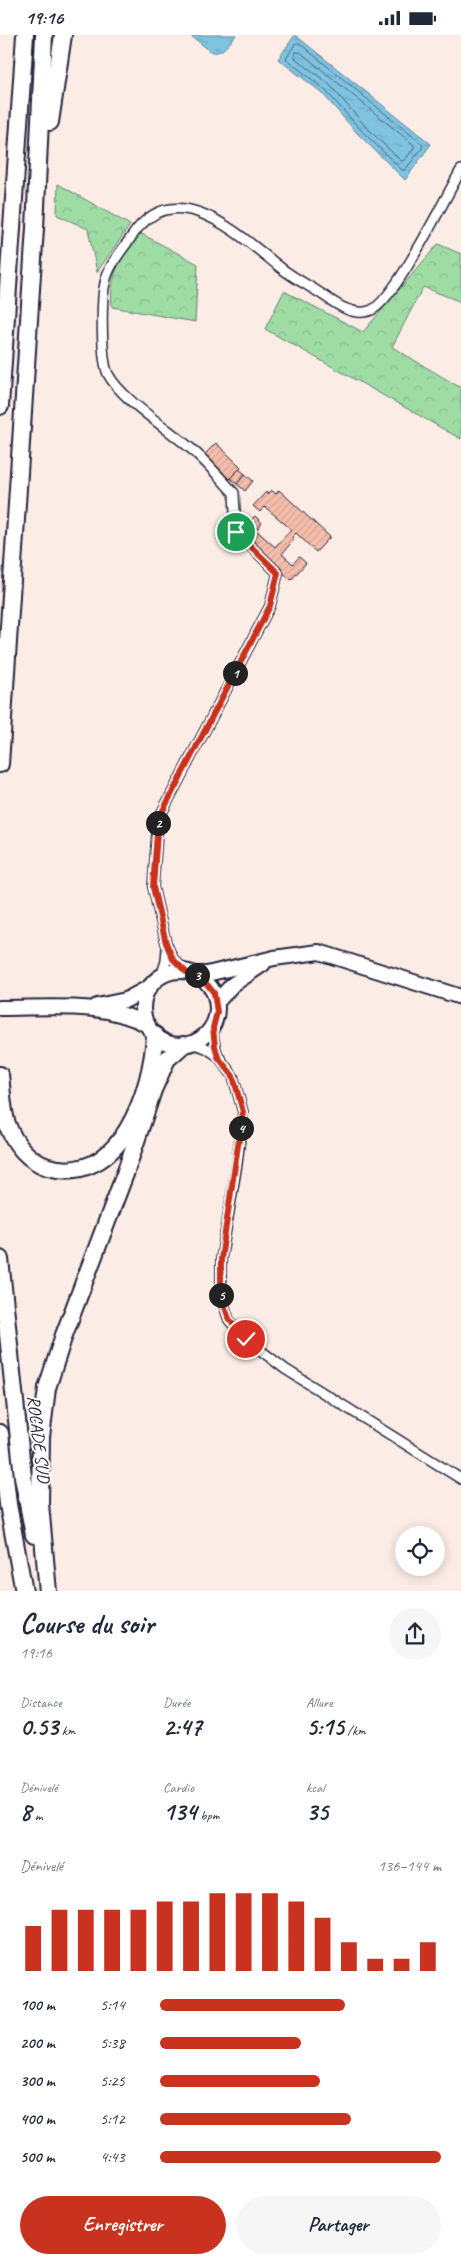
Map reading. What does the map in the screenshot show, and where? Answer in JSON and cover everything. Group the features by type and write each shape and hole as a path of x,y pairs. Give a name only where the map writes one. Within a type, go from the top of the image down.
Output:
{"highway":[{"path":"0,406 18,152 24,35"},
{"path":"0,764 35,228 42,211 44,35"},
{"path":"42,164 63,35"},
{"path":"0,1075 7,1123 19,1147 37,1163 59,1170 95,1165 125,1135 147,1085 154,1061 151,1030"},
{"path":"47,1591 40,1504 41,1437 47,1388 64,1335 153,1090 167,1059 187,1044"},
{"name":"ROCADE SUD","path":"0,1259 22,1477 47,1591"},
{"path":"0,1433 8,1505 24,1591"}],"main road":[{"path":"0,1008 87,1008 126,1001 169,973 207,974 274,958 319,952 461,997"},
{"path":"217,1002 242,977 274,958"},
{"path":"87,1008 128,1016 151,1030 163,1041 187,1044 201,1039 215,1021 217,1002 209,985 190,973"},
{"path":"150,987 143,1006 151,1030"}],"street":[{"path":"190,973 173,959 166,943 153,887 158,820 270,606 278,573 236,532 234,493 197,453 124,393 109,376 104,363 103,293 106,277 142,221 169,208 187,209 225,225 286,272 338,305 357,313 370,311 380,304 403,274 461,170"},
{"path":"161,977 166,961 166,943"},
{"path":"215,1021 213,1035 218,1057"},
{"path":"187,1044 206,1048 218,1057 233,1076 243,1112 221,1259 221,1296 229,1319 246,1339 285,1369 461,1479"}],"green space":[{"path":"58,184 130,225 97,272 88,229 57,215"},
{"path":"138,232 198,264 195,322 112,307 114,276"},
{"path":"438,244 461,254 461,302 423,287 392,347 461,388 461,439 265,329 284,291 363,332"}],"water":[{"path":"189,35 236,35 222,50 213,52"},
{"path":"295,35 431,144 405,180 357,133 321,92 278,59"}],"building":[{"path":"216,443 241,467 229,479 205,454"},
{"path":"239,469 245,474 237,484 230,478"},
{"path":"245,474 253,481 245,491 237,484"},
{"path":"271,490 276,494 279,490 330,537 316,552 296,533 292,537 294,539 282,554 293,564 299,557 306,563 291,580 240,533 248,523 275,547 291,529 265,507 260,512 253,506 266,492 267,494"},
{"path":"255,516 262,523 256,530 248,523"}],"route":[{"path":"236,532 278,573 270,606 158,820 153,887 166,943 173,959 186,972 202,978 214,993 217,1002 217,1012 213,1028 215,1046 218,1057 233,1076 243,1112 237,1164 221,1259 221,1296 229,1319 246,1339"}]}
